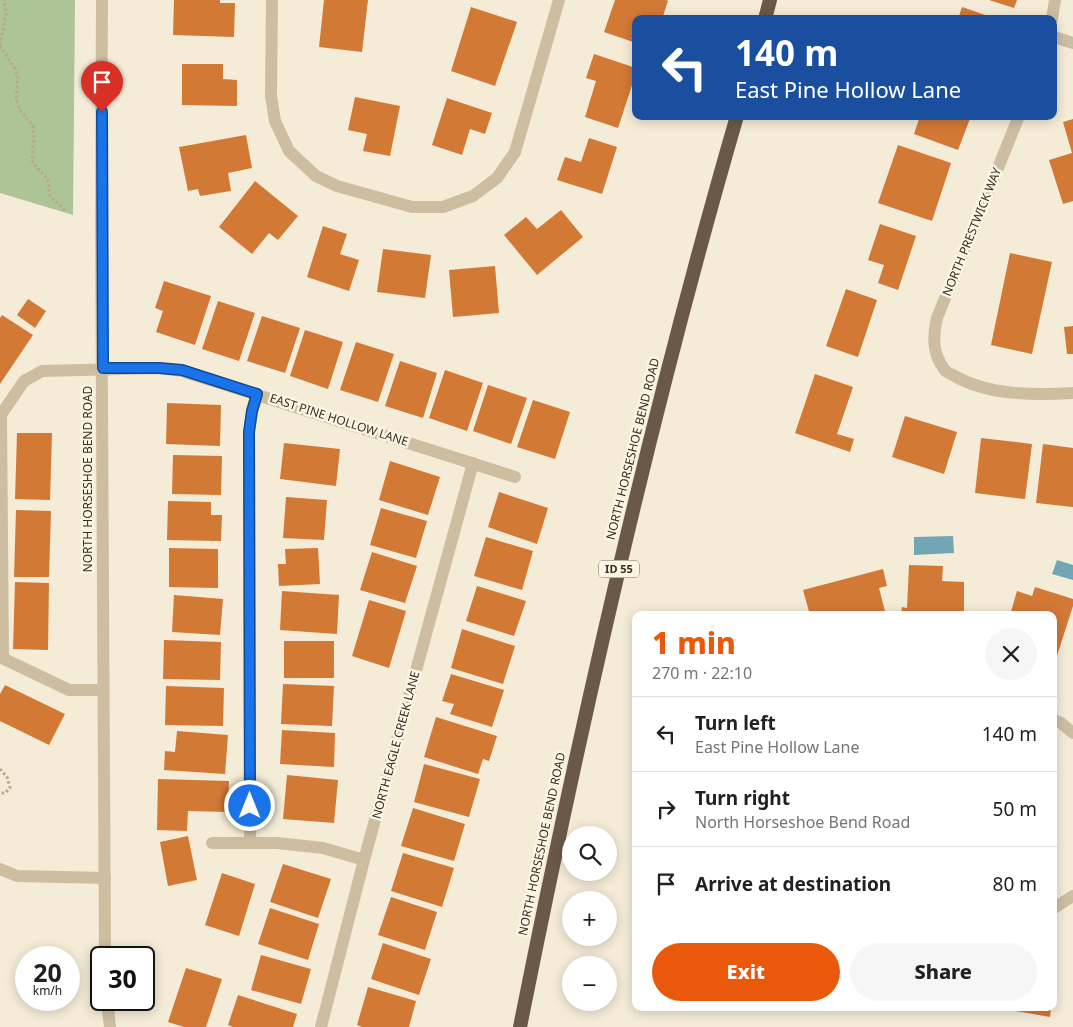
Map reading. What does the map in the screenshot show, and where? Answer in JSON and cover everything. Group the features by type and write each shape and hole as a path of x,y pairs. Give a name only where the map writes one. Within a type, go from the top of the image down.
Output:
{"highway":[{"path":"766,15 770,0"},
{"name":"NORTH HORSESHOE BEND ROAD","path":"520,1027 555,852 628,529 682,312 736,120"}],"street":[{"name":"NORTH HORSESHOE BEND ROAD","path":"102,0 101,224 105,946"},
{"path":"272,0 271,96 275,121 289,151 316,176 337,186 412,207 443,207 473,196 497,178 515,152 559,0"},
{"path":"1053,15 1055,0"},
{"path":"1057,38 1073,43"},
{"name":"NORTH PRESTWICK WAY","path":"1017,120 937,318 934,350 945,370 965,382 995,390 1024,393 1073,393"},
{"name":"EAST PINE HOLLOW LANE","path":"1,415 24,381 42,371 103,368 182,370 515,477"},
{"path":"250,842 249,432 257,394"},
{"path":"1,415 2,658 69,690 103,690"},
{"name":"NORTH EAGLE CREEK LANE","path":"321,1027 364,860 473,463"},
{"path":"1057,721 1073,733"},
{"path":"212,843 278,843 323,848 364,860"},
{"path":"0,869 17,876 105,878"},
{"path":"1057,906 1073,896"},
{"path":"108,1011 110,1027"}],"path":[{"path":"4,0 6,14 0,45 18,76 16,98 19,109 33,126 32,160 36,167 48,178 50,196 66,211"},
{"path":"0,768 7,777 10,788 5,793 0,793"}],"green space":[{"path":"0,0 75,0 73,215 0,193"}],"water":[{"path":"953,536 954,553 914,555 914,537"},
{"path":"1057,560 1073,565 1073,580 1052,574"}],"building":[{"path":"174,0 220,0 220,3 235,3 234,37 173,35"},
{"path":"324,0 368,0 362,52 319,47"},
{"path":"615,0 668,1 663,15 632,15 632,42 604,32"},
{"path":"989,0 1017,0 1014,8"},
{"path":"471,7 517,22 495,86 451,71"},
{"path":"962,7 985,15 959,15"},
{"path":"594,54 632,67 632,85 618,128 585,117 596,81 586,78"},
{"path":"182,64 223,64 223,79 237,80 237,106 182,105"},
{"path":"355,97 400,106 390,156 363,151 367,134 348,130"},
{"path":"447,98 492,113 485,134 470,129 462,155 432,145"},
{"path":"1073,119 1073,201 1063,204 1049,160 1072,153 1063,122"},
{"path":"919,120 969,120 958,150 914,134"},
{"path":"246,135 252,168 228,173 231,191 200,196 198,189 188,191 179,147"},
{"path":"589,138 617,147 602,194 557,180 565,157 581,162"},
{"path":"898,145 951,163 932,221 878,203"},
{"path":"255,181 298,216 278,240 269,233 252,254 219,227"},
{"path":"561,210 583,237 537,275 504,235 526,217 537,229"},
{"path":"880,224 916,236 898,290 878,283 884,265 868,260"},
{"path":"323,226 347,234 340,254 359,260 349,291 307,277"},
{"path":"383,249 431,255 425,298 377,292"},
{"path":"1010,253 1052,262 1032,354 991,345"},
{"path":"495,266 499,313 453,317 449,270"},
{"path":"164,281 211,296 195,345 156,332 163,311 155,308"},
{"path":"846,289 877,300 858,357 826,346"},
{"path":"28,299 46,311 35,328 17,315"},
{"path":"218,301 255,313 239,361 202,349"},
{"path":"2,315 33,335 0,384 0,318"},
{"path":"262,316 300,328 285,373 247,361"},
{"path":"1073,326 1073,354 1067,354 1064,327"},
{"path":"305,330 343,342 328,389 290,376"},
{"path":"356,342 394,354 378,402 340,390"},
{"path":"400,361 437,373 423,418 385,406"},
{"path":"445,370 483,383 467,431 429,418"},
{"path":"815,374 853,387 837,434 854,439 850,452 795,433"},
{"path":"488,385 527,398 511,444 473,431"},
{"path":"533,400 570,412 555,459 517,447"},
{"path":"167,403 221,405 220,446 166,444"},
{"path":"905,416 957,432 944,474 892,457"},
{"path":"17,433 52,433 50,500 15,499"},
{"path":"981,438 1032,444 1025,499 975,493"},
{"path":"284,443 340,449 336,486 280,479"},
{"path":"1043,444 1073,448 1073,507 1036,503"},
{"path":"173,455 222,456 221,495 172,494"},
{"path":"390,461 440,477 428,515 379,500"},
{"path":"499,492 548,508 537,544 488,527"},
{"path":"286,497 327,500 324,540 283,538"},
{"path":"168,501 211,502 211,515 222,515 221,541 167,540"},
{"path":"381,508 427,521 416,558 370,545"},
{"path":"16,510 51,511 49,577 14,577"},
{"path":"486,537 533,551 522,590 474,576"},
{"path":"169,548 218,549 218,588 169,587"},
{"path":"318,548 320,584 279,586 278,564 286,564 285,549"},
{"path":"372,552 417,566 405,603 360,590"},
{"path":"909,565 943,566 942,581 964,582 964,611 902,611 902,607 907,608"},
{"path":"883,569 887,586 879,588 885,611 809,611 803,590"},
{"path":"15,582 49,583 48,650 13,649"},
{"path":"477,586 526,601 514,636 466,621"},
{"path":"1035,587 1073,599 1073,606 1057,656 1057,611 1011,611 1017,591 1032,596"},
{"path":"282,591 339,595 337,634 280,630"},
{"path":"174,595 223,599 220,635 172,632"},
{"path":"369,600 406,611 389,668 352,656"},
{"path":"462,629 515,646 503,684 451,668"},
{"path":"164,640 221,642 220,680 163,679"},
{"path":"284,641 334,641 334,678 284,678"},
{"path":"451,674 504,690 492,727 450,714 454,704 442,701"},
{"path":"283,684 334,686 332,726 281,724"},
{"path":"5,685 65,714 49,745 0,721 0,694"},
{"path":"166,686 224,688 223,726 165,725"},
{"path":"436,717 497,736 489,761 483,759 478,774 424,757"},
{"path":"282,730 335,733 334,767 280,764"},
{"path":"177,731 228,735 225,774 164,770 165,751 175,752"},
{"path":"424,764 480,779 469,817 414,802"},
{"path":"287,775 338,780 334,823 283,819"},
{"path":"158,779 229,781 228,812 188,811 187,831 157,830"},
{"path":"413,808 465,824 454,861 401,846"},
{"path":"188,836 197,880 168,886 160,842"},
{"path":"403,853 454,868 442,907 391,891"},
{"path":"283,864 331,879 318,918 270,902"},
{"path":"222,873 255,884 239,936 205,925"},
{"path":"391,897 437,912 425,950 378,935"},
{"path":"270,908 319,924 308,960 258,944"},
{"path":"383,943 431,959 419,995 371,979"},
{"path":"261,955 311,969 301,1004 251,990"},
{"path":"186,968 222,979 206,1027 184,1027 168,1022"},
{"path":"368,987 416,1001 409,1027 362,1027 357,1025"},
{"path":"238,995 297,1014 293,1027 233,1027 228,1025"},
{"path":"1015,1011 1051,1011 1050,1017"}],"route":[{"path":"102,112 103,368 182,370 257,394 249,432 250,806"}]}
